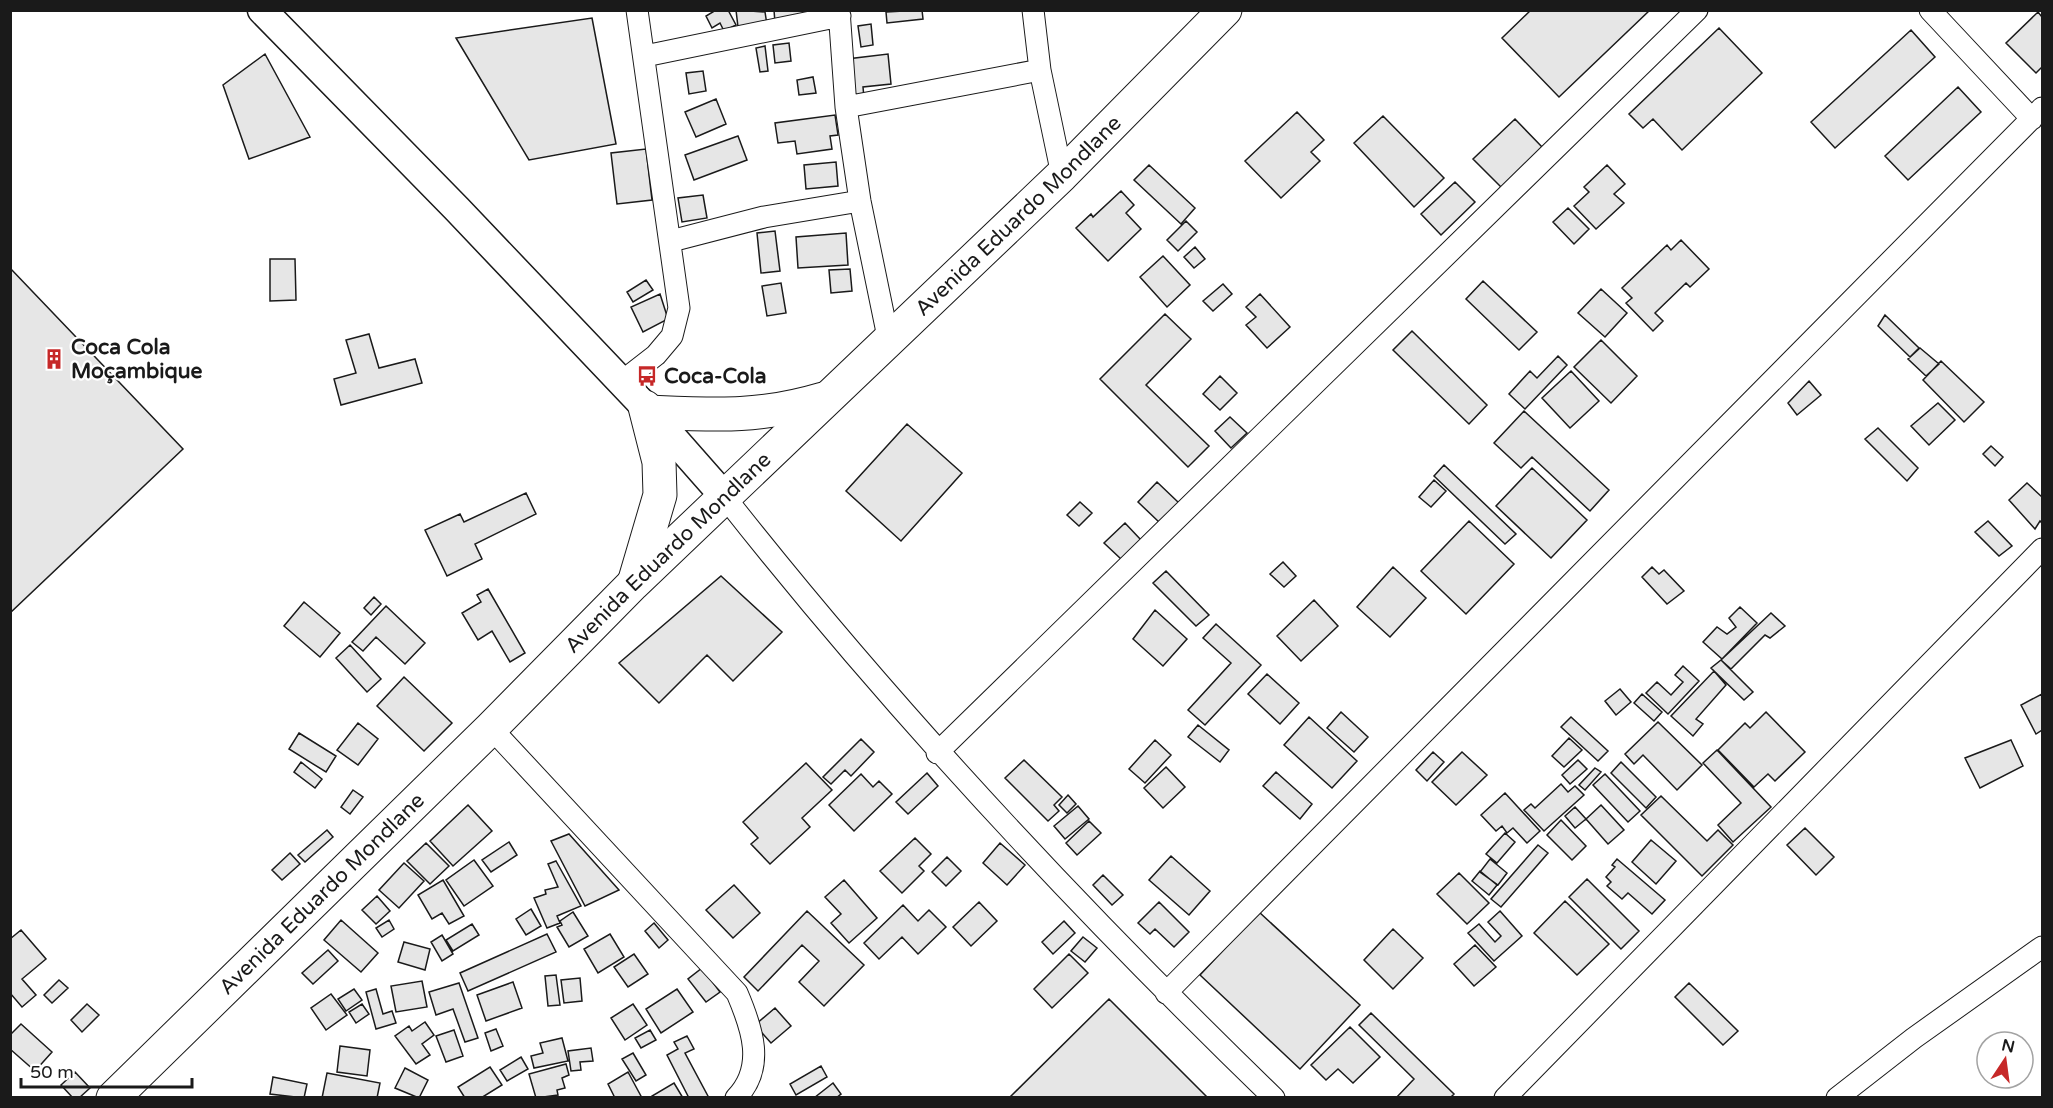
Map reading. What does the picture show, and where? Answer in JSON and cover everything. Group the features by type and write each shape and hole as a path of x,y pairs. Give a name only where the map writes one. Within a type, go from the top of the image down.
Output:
{"main road":[{"path":"262,10 457,209 647,410 724,496"},
{"name":"Avenida Eduardo Mondlane","path":"112,1098 491,728 633,584 827,398 890,342 1062,175 1225,10"},
{"path":"647,410 752,415 788,409 827,398"},
{"path":"633,584 660,495 659,462 647,410"}],"street":[{"path":"620,383 656,355 672,336 679,309 637,10"},
{"path":"1033,10 1040,70 1062,175"},
{"path":"937,753 1696,10"},
{"path":"1166,993 2037,113 1930,10"},
{"path":"645,56 839,13 846,107 860,201 890,342"},
{"path":"846,107 1040,70"},
{"path":"671,241 764,217 860,201"},
{"path":"724,496 791,581 937,753 1166,993 1274,1098"},
{"path":"1505,1098 2043,549"},
{"path":"491,728 737,993 752,1028 753,1060 747,1086 736,1098"},
{"path":"1837,1098 1914,1038 2043,947"}],"building":[{"path":"716,10 728,10 736,25 724,31 720,23 712,28 706,16"},
{"path":"736,10 765,12 767,25 738,27"},
{"path":"774,10 812,10 813,19 775,23"},
{"path":"922,10 923,19 887,23 886,12"},
{"path":"1531,10 1650,10 1559,97 1502,38"},
{"path":"2038,12 2042,17 2042,67 2036,73 2006,43"},
{"path":"592,18 616,144 529,160 456,38"},
{"path":"871,24 873,45 861,47 858,26"},
{"path":"1719,28 1762,73 1682,150 1653,119 1643,128 1629,114"},
{"path":"1911,30 1935,57 1835,148 1811,122"},
{"path":"789,43 791,61 775,63 773,45"},
{"path":"765,46 768,71 760,72 756,48"},
{"path":"265,54 310,137 249,159 223,85"},
{"path":"888,54 891,84 863,87 864,98 851,99 847,59"},
{"path":"703,71 706,91 689,94 686,73"},
{"path":"813,77 816,93 799,95 797,80"},
{"path":"1958,87 1981,112 1908,180 1885,156"},
{"path":"716,99 726,124 696,137 685,112"},
{"path":"1297,112 1324,140 1311,152 1320,161 1281,198 1245,161"},
{"path":"835,115 838,135 830,136 832,149 797,154 795,141 778,143 775,123"},
{"path":"1383,116 1444,178 1414,207 1354,143"},
{"path":"1515,119 1543,148 1502,188 1473,159"},
{"path":"738,136 747,160 694,180 685,155"},
{"path":"646,149 652,200 617,204 611,153"},
{"path":"836,162 838,186 806,189 804,165"},
{"path":"1149,165 1195,208 1181,224 1134,180"},
{"path":"1607,165 1625,184 1614,194 1624,203 1596,229 1574,206 1589,192 1584,187"},
{"path":"1455,182 1475,202 1441,235 1421,214"},
{"path":"1121,191 1134,205 1126,213 1141,229 1108,261 1076,228 1091,214 1093,217"},
{"path":"703,195 707,218 682,222 678,198"},
{"path":"1568,208 1589,229 1574,244 1553,222"},
{"path":"1186,221 1197,232 1178,251 1167,240"},
{"path":"775,231 780,271 761,273 757,233"},
{"path":"846,233 848,265 798,268 796,237"},
{"path":"1681,240 1709,269 1690,287 1686,283 1655,313 1663,321 1653,331 1626,303 1632,298 1622,288 1667,245 1671,250"},
{"path":"1195,247 1205,259 1194,268 1184,257"},
{"path":"1163,256 1190,285 1167,307 1140,277"},
{"path":"270,259 295,259 296,300 270,301"},
{"name":"Coca Cola Moçambique","path":"10,268 183,449 10,613"},
{"path":"850,269 852,291 831,293 829,270"},
{"path":"646,280 653,290 633,302 627,292"},
{"path":"1483,281 1537,332 1519,350 1466,299"},
{"path":"781,283 786,313 767,316 762,286"},
{"path":"1223,284 1232,294 1213,311 1203,301"},
{"path":"1601,289 1627,313 1605,337 1578,313"},
{"path":"660,294 668,319 643,332 631,307"},
{"path":"1260,294 1290,327 1267,348 1246,325 1256,317 1246,307"},
{"path":"1165,314 1191,339 1146,385 1209,446 1188,467 1100,379"},
{"path":"1885,315 1919,348 1910,357 1878,326"},
{"path":"1412,331 1487,405 1469,424 1393,350"},
{"path":"369,334 379,368 415,359 422,383 341,405 334,379 356,373 346,340"},
{"path":"1601,340 1637,376 1611,403 1574,367"},
{"path":"1920,348 1939,364 1926,376 1908,359"},
{"path":"1558,356 1567,365 1525,409 1509,394 1530,371 1537,378"},
{"path":"1941,361 1984,402 1964,422 1923,380"},
{"path":"1571,371 1599,401 1570,428 1542,398"},
{"path":"1220,376 1237,393 1220,410 1203,394"},
{"path":"1809,381 1821,395 1797,415 1788,403"},
{"path":"1938,403 1955,420 1929,445 1911,426"},
{"path":"1524,411 1609,490 1590,511 1532,457 1521,468 1494,443"},
{"path":"1230,417 1247,433 1231,448 1215,431"},
{"path":"907,424 962,473 901,541 846,491"},
{"path":"1878,428 1918,468 1907,481 1865,439"},
{"path":"1991,446 2003,457 1995,466 1983,454"},
{"path":"1444,465 1516,534 1505,544 1434,476"},
{"path":"1532,468 1587,520 1551,558 1496,506"},
{"path":"1434,480 1446,491 1431,507 1419,497"},
{"path":"1157,482 1179,503 1160,523 1138,502"},
{"path":"2027,483 2042,497 2042,523 2040,521 2035,529 2009,500"},
{"path":"526,493 536,514 475,544 482,559 447,576 425,530 460,514 464,522"},
{"path":"1080,502 1092,513 1079,526 1067,515"},
{"path":"1469,521 1514,564 1466,614 1421,571"},
{"path":"1988,521 2012,546 1999,556 1975,532"},
{"path":"1125,523 1141,540 1121,559 1104,543"},
{"path":"1283,562 1296,576 1284,587 1270,574"},
{"path":"1393,567 1426,598 1390,637 1357,607"},
{"path":"1652,567 1659,574 1664,570 1684,591 1667,604 1642,577"},
{"path":"1166,571 1209,615 1196,626 1153,583"},
{"path":"721,576 782,632 733,681 707,655 659,703 619,663"},
{"path":"488,589 525,653 510,662 492,631 478,640 462,613 481,602 477,595"},
{"path":"374,597 381,604 371,615 364,608"},
{"path":"1314,600 1338,626 1301,661 1277,636"},
{"path":"304,602 340,633 320,657 284,626"},
{"path":"386,606 425,643 405,664 376,637 363,651 352,642"},
{"path":"1740,607 1757,623 1722,659 1703,642 1717,627 1727,634 1736,627 1729,618"},
{"path":"1155,610 1187,639 1163,666 1133,639"},
{"path":"1771,613 1785,626 1770,638 1765,635 1731,669 1721,660"},
{"path":"1216,624 1261,665 1205,725 1188,710 1231,663 1203,638"},
{"path":"350,645 381,679 367,692 336,658"},
{"path":"1721,660 1753,692 1744,700 1711,668"},
{"path":"1683,666 1699,681 1668,714 1646,693 1657,682 1671,695 1683,682 1675,675"},
{"path":"1714,671 1726,685 1696,719 1703,724 1693,736 1671,716"},
{"path":"1267,674 1299,703 1280,724 1248,694"},
{"path":"404,677 452,723 424,751 377,706"},
{"path":"1620,689 1631,702 1616,715 1605,701"},
{"path":"1642,694 1662,712 1654,721 1634,703"},
{"path":"2042,694 2042,730 2036,734 2021,705"},
{"path":"1341,712 1368,737 1354,752 1327,728"},
{"path":"1766,712 1805,752 1775,781 1768,774 1754,787 1718,750 1745,723 1750,728"},
{"path":"1309,717 1357,761 1332,788 1284,745"},
{"path":"1571,717 1608,751 1598,761 1561,727"},
{"path":"1658,722 1702,765 1677,790 1643,755 1634,764 1625,754"},
{"path":"358,723 378,739 358,765 337,750"},
{"path":"1198,725 1229,750 1220,762 1188,737"},
{"path":"299,733 336,756 326,772 289,749"},
{"path":"1569,738 1582,750 1564,767 1552,756"},
{"path":"861,739 874,752 851,776 845,770 831,784 823,777"},
{"path":"1155,740 1171,755 1145,783 1129,769"},
{"path":"2011,740 2023,766 1980,788 1965,758"},
{"path":"1717,750 1771,807 1733,842 1718,825 1741,803 1703,763"},
{"path":"1433,752 1444,762 1427,781 1416,770"},
{"path":"1462,752 1487,775 1456,805 1432,782"},
{"path":"1024,760 1062,797 1054,805 1059,811 1048,821 1005,778"},
{"path":"1578,760 1587,769 1570,784 1562,775"},
{"path":"301,762 322,779 315,788 294,772"},
{"path":"1621,762 1656,797 1646,808 1611,773"},
{"path":"806,763 832,790 802,818 810,827 770,864 751,844 758,838 743,822"},
{"path":"1166,767 1185,787 1163,808 1144,788"},
{"path":"1595,768 1601,772 1585,790 1579,785"},
{"path":"1276,772 1312,804 1300,819 1263,786"},
{"path":"927,773 938,786 908,814 896,802"},
{"path":"861,774 873,787 879,781 892,794 854,831 829,805"},
{"path":"1605,774 1640,811 1628,822 1593,785"},
{"path":"1561,784 1568,792 1575,786 1584,795 1544,831 1524,810 1531,804 1535,808"},
{"path":"353,790 363,797 350,814 341,807"},
{"path":"1505,793 1540,831 1527,843 1513,828 1507,833 1502,826 1496,831 1481,815"},
{"path":"1068,795 1076,804 1067,813 1059,805"},
{"path":"1661,796 1707,841 1718,830 1733,845 1702,876 1641,815"},
{"path":"468,805 492,831 453,866 430,841"},
{"path":"1601,805 1624,830 1608,844 1586,819"},
{"path":"1078,806 1089,819 1065,839 1054,826"},
{"path":"1575,807 1586,819 1575,828 1565,816"},
{"path":"1561,820 1586,846 1572,860 1547,835"},
{"path":"1089,821 1101,833 1077,855 1066,843"},
{"path":"1805,828 1834,857 1816,875 1787,845"},
{"path":"327,830 333,837 305,862 298,855"},
{"path":"1505,833 1515,842 1497,863 1486,854"},
{"path":"569,834 619,890 585,906 551,841"},
{"path":"915,838 931,854 919,866 924,871 902,893 880,871"},
{"path":"1651,840 1676,861 1656,884 1632,862"},
{"path":"509,842 517,855 491,872 482,860"},
{"path":"426,843 449,866 430,884 407,861"},
{"path":"1000,843 1025,865 1007,885 983,863"},
{"path":"1538,845 1548,853 1501,907 1491,899"},
{"path":"290,853 300,864 282,880 272,870"},
{"path":"1171,856 1210,891 1189,915 1149,880"},
{"path":"947,857 961,871 946,886 932,872"},
{"path":"1490,859 1507,873 1498,885 1480,872"},
{"path":"1617,859 1665,900 1652,914 1628,893 1622,899 1607,886 1611,882 1606,877 1615,867 1612,865"},
{"path":"474,860 493,886 464,906 446,880"},
{"path":"556,861 581,906 557,916 560,923 547,928 534,898 546,894 545,890 558,887 548,864"},
{"path":"404,863 424,881 399,908 379,890"},
{"path":"1480,871 1497,885 1489,895 1472,881"},
{"path":"1459,873 1489,903 1467,924 1437,894"},
{"path":"1103,875 1123,895 1112,905 1093,885"},
{"path":"1587,879 1639,931 1621,949 1569,897"},
{"path":"443,880 464,916 449,924 442,913 432,919 418,895"},
{"path":"844,880 877,918 849,943 831,923 841,914 825,897"},
{"path":"734,885 760,913 733,938 706,910"},
{"path":"377,896 390,911 376,924 362,910"},
{"path":"1565,901 1609,944 1577,975 1534,933"},
{"path":"979,902 997,921 971,946 953,927"},
{"path":"1159,902 1189,932 1174,947 1155,929 1150,934 1138,923"},
{"path":"903,905 918,921 929,910 946,927 918,954 902,937 879,959 864,943"},
{"path":"531,909 541,926 526,935 516,919"},
{"path":"807,911 864,965 824,1006 799,982 819,961 802,945 758,991 744,977"},
{"path":"1500,911 1522,936 1494,961 1468,933 1479,924 1495,942 1501,936 1488,922"},
{"path":"573,912 588,936 569,947 557,927 562,925 560,921"},
{"path":"1259,912 1360,1005 1300,1069 1200,975"},
{"path":"341,920 378,953 361,972 324,940"},
{"path":"389,920 394,929 382,937 376,928"},
{"path":"1064,921 1075,933 1053,954 1042,942"},
{"path":"654,923 668,940 659,948 645,931"},
{"path":"472,924 479,935 453,951 446,940"},
{"path":"1393,929 1423,958 1393,989 1364,960"},
{"path":"21,930 46,959 22,979 36,995 22,1007 10,993 10,939"},
{"path":"547,934 556,952 468,991 460,973"},
{"path":"610,934 624,957 598,973 584,949"},
{"path":"442,935 453,954 442,961 431,942"},
{"path":"1083,937 1097,948 1085,962 1071,951"},
{"path":"404,942 430,949 425,970 398,962"},
{"path":"1475,945 1496,967 1474,986 1454,964"},
{"path":"328,950 338,961 313,984 302,973"},
{"path":"634,954 648,974 628,987 614,967"},
{"path":"1069,954 1088,973 1052,1008 1034,989"},
{"path":"702,968 720,992 706,1002 688,979"},
{"path":"556,975 560,1005 548,1006 545,976"},
{"path":"580,978 582,1001 564,1003 561,980"},
{"path":"59,980 68,988 52,1003 44,995"},
{"path":"422,981 427,1007 396,1012 391,986"},
{"path":"513,982 522,1008 486,1021 477,995"},
{"path":"459,983 478,1038 465,1042 453,1009 436,1015 429,992"},
{"path":"1689,983 1738,1031 1723,1045 1675,997"},
{"path":"354,989 362,1000 346,1011 338,999"},
{"path":"376,989 383,1014 392,1011 396,1023 376,1029 366,992"},
{"path":"677,989 693,1012 661,1033 646,1009"},
{"path":"331,994 347,1015 326,1030 311,1008"},
{"path":"1109,999 1208,1098 1009,1098"},
{"path":"87,1004 99,1015 82,1032 71,1020"},
{"path":"362,1004 369,1014 356,1023 349,1012"},
{"path":"633,1004 647,1025 625,1040 611,1018"},
{"path":"775,1008 791,1026 771,1043 755,1025"},
{"path":"1371,1013 1454,1094 1450,1098 1396,1098 1414,1079 1359,1025"},
{"path":"425,1022 434,1035 422,1044 430,1055 416,1064 395,1036 409,1026 412,1031"},
{"path":"21,1024 52,1052 35,1071 10,1049 10,1035"},
{"path":"1350,1027 1380,1057 1353,1083 1338,1069 1326,1080 1311,1065"},
{"path":"496,1029 503,1046 491,1051 485,1033"},
{"path":"454,1030 463,1056 446,1062 436,1036"},
{"path":"650,1030 656,1040 641,1048 635,1038"},
{"path":"687,1036 694,1049 685,1053 709,1098 689,1098 667,1055 678,1049 674,1042"},
{"path":"562,1038 568,1061 534,1068 531,1056 543,1053 540,1043"},
{"path":"340,1046 370,1050 367,1076 337,1072"},
{"path":"591,1048 593,1061 580,1062 581,1070 571,1071 568,1051"},
{"path":"633,1053 646,1075 636,1081 622,1059"},
{"path":"521,1057 528,1069 507,1081 500,1070"},
{"path":"566,1064 569,1075 562,1078 565,1088 557,1090 558,1095 536,1098 529,1074"},
{"path":"821,1066 827,1077 796,1095 790,1084"},
{"path":"490,1067 502,1085 481,1098 465,1098 458,1087"},
{"path":"405,1068 428,1080 419,1098 395,1088"},
{"path":"75,1072 90,1088 79,1098 73,1098 61,1085"},
{"path":"628,1072 642,1098 615,1098 608,1084"},
{"path":"327,1073 380,1083 377,1098 322,1098"},
{"path":"273,1077 307,1084 304,1098 270,1094"},
{"path":"674,1083 683,1098 653,1098 652,1096"},
{"path":"833,1083 841,1094 836,1098 814,1098"}],"place":[{"name":"Coca Cola Moçambique","path":"54,359"},
{"name":"Coca-Cola","path":"647,376"}]}
